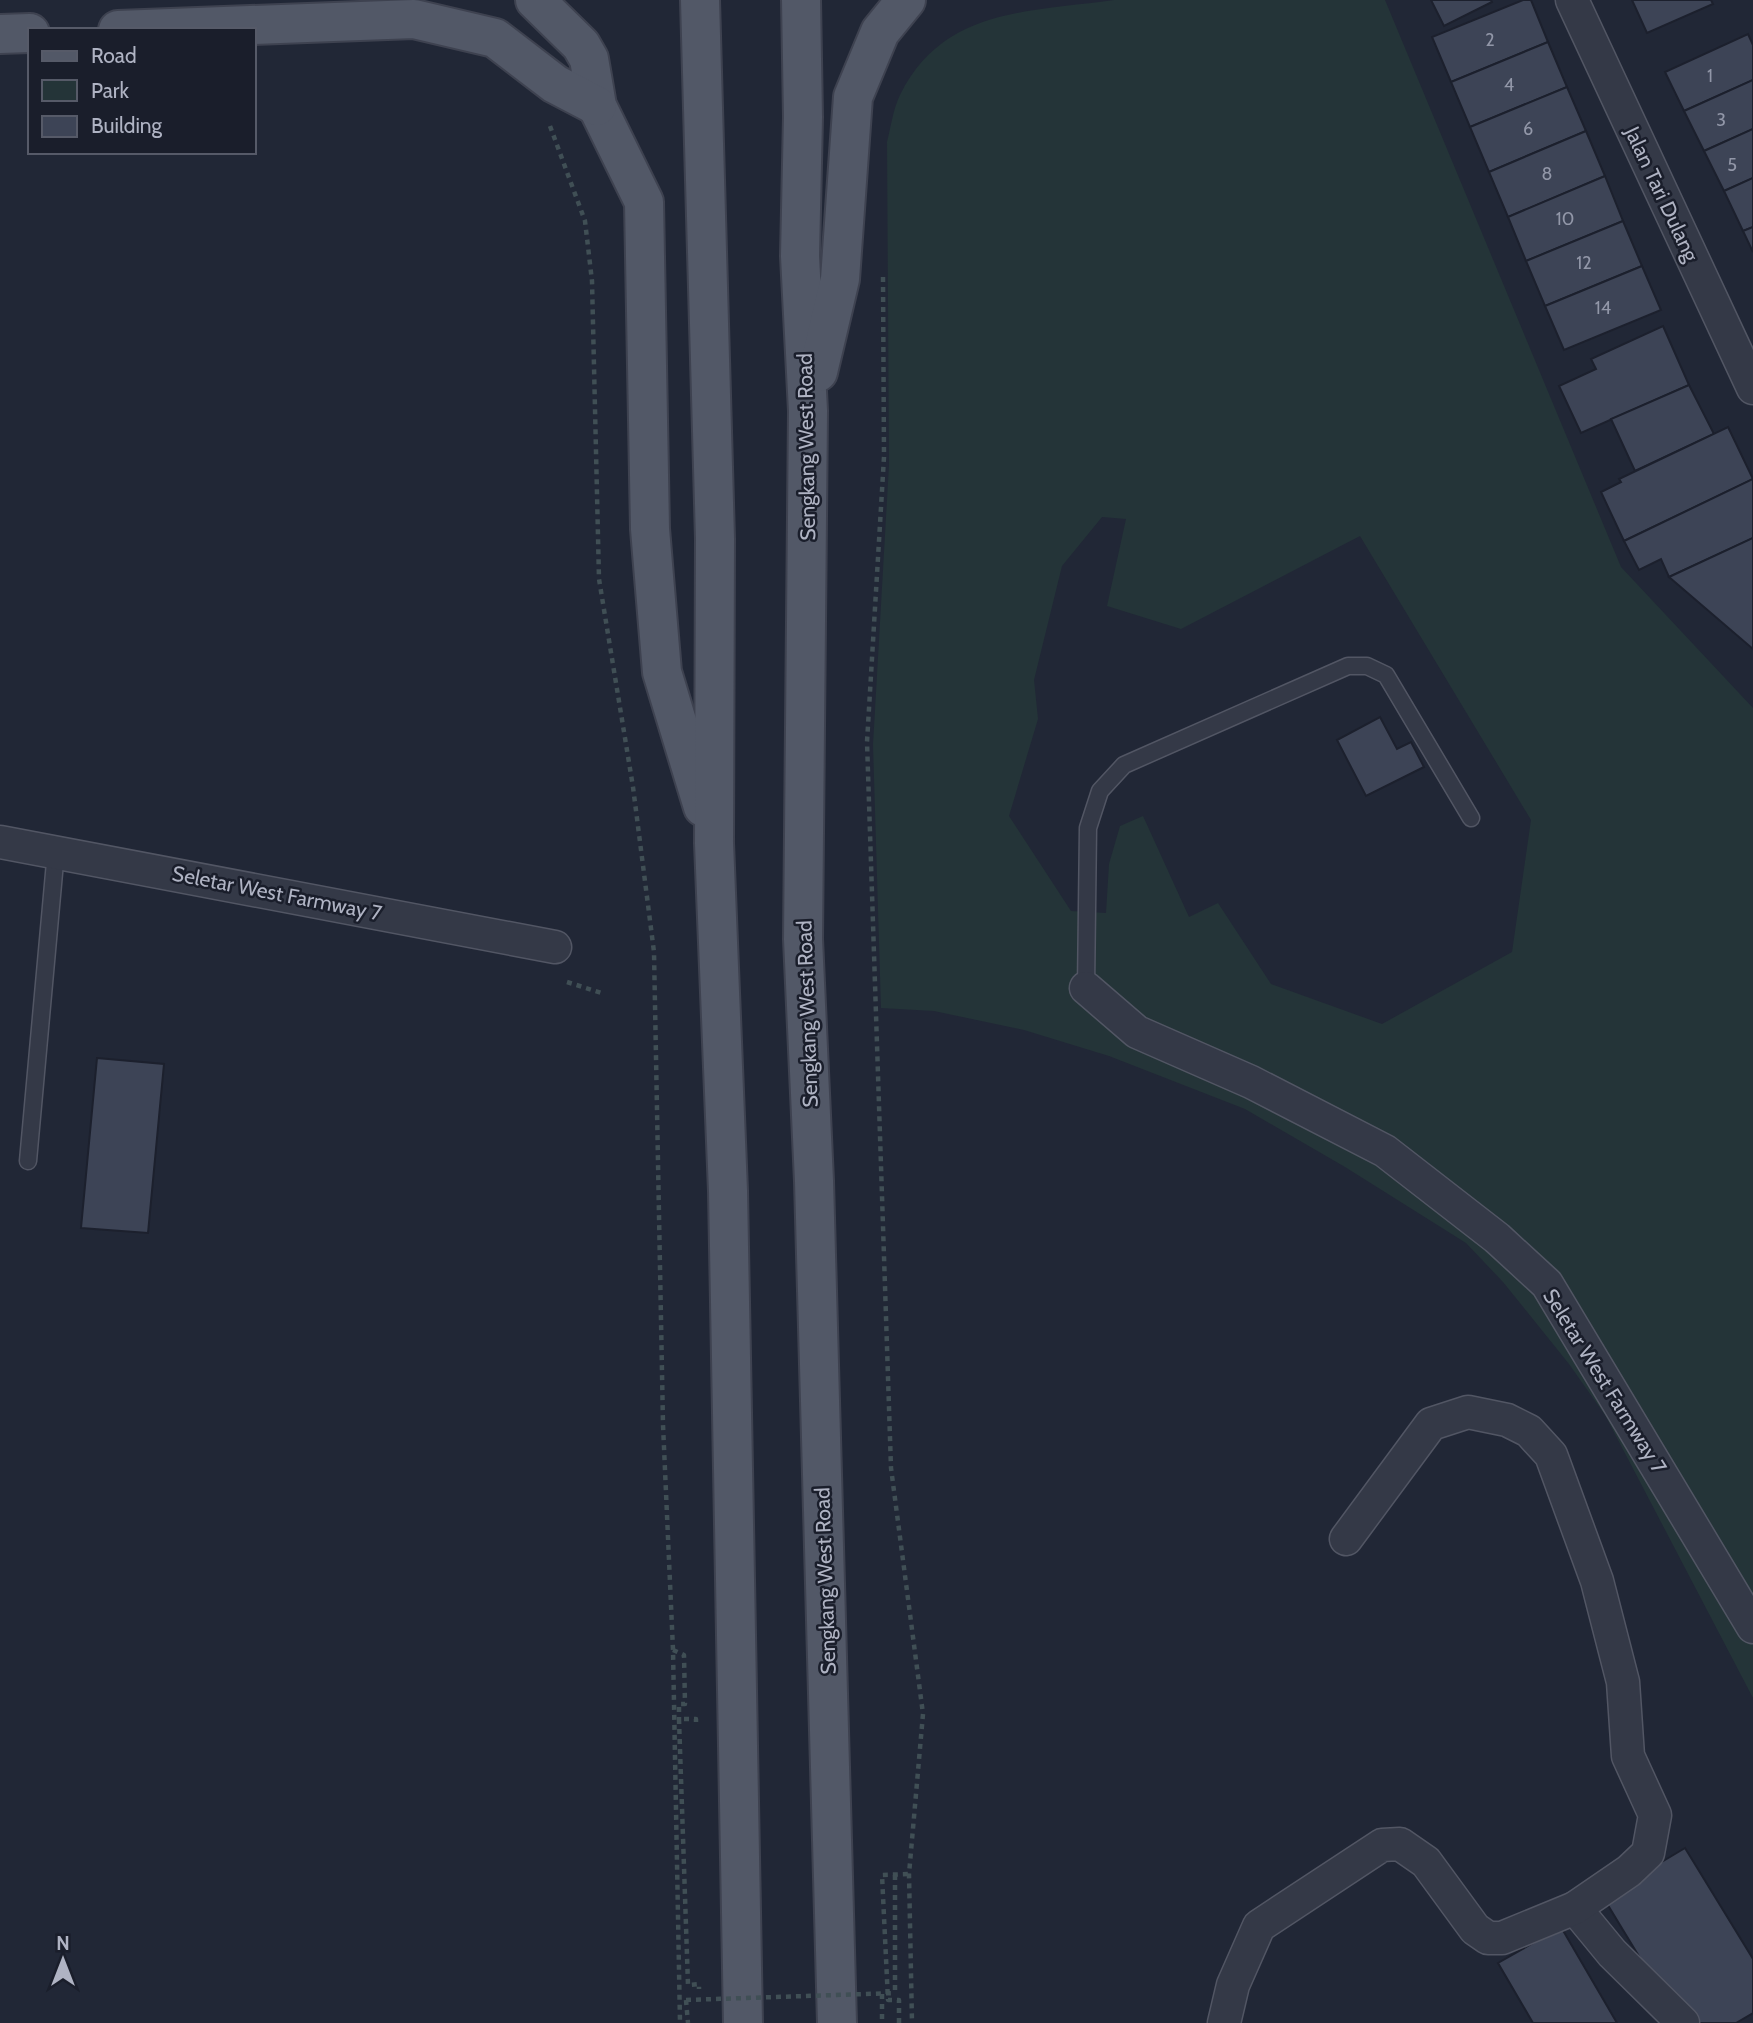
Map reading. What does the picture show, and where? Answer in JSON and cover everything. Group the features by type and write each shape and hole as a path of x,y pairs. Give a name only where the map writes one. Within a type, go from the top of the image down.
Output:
{"main road":[{"path":"535,0 581,45 589,59 597,106 644,202 650,529 662,671 714,843"},
{"path":"808,411 840,279 853,97 880,32 906,0"},
{"path":"700,3 715,539 714,843 728,1204 743,2023"},
{"name":"Sengkang West Road","path":"801,3 800,256 808,411 803,939 815,1209 837,2023"},
{"path":"172,28 414,19 495,38 555,84 597,106"},
{"path":"0,34 28,33"}],"street":[{"name":"Jalan Tari Dulang","path":"1572,0 1753,388"},
{"name":"Seletar West Farmway 7","path":"0,842 555,947"},
{"name":"Seletar West Farmway 7","path":"1086,988 1137,1032 1251,1082 1385,1151 1497,1238 1547,1284 1753,1627"},
{"path":"1224,2023 1233,1984 1259,1926 1382,1845 1400,1844 1426,1862 1475,1929 1488,1938 1502,1938 1575,1908 1629,1871 1648,1853 1655,1815 1628,1756 1623,1682 1597,1581 1551,1455 1529,1430 1507,1420 1468,1412 1431,1424 1346,1539"},
{"path":"1575,1908 1612,1953 1683,2023"}],"lane":[{"path":"1086,988 1088,828 1100,790 1124,765 1348,666 1367,666 1386,675 1471,818"},
{"path":"28,1161 56,851"}],"path":[{"path":"550,125 585,220 592,281 598,579 633,787 654,952 663,1425 673,1650 680,2023"},
{"path":"883,266 884,457 867,742 891,1468 923,1714 909,1874 912,2023"},
{"path":"673,1650 684,1655 685,1704 679,1704 679,1719 688,1985 699,1984 701,2010"},
{"path":"679,1719 696,1719 696,1732"},
{"path":"899,2023 899,2000 888,2000 882,1875 909,1874"},
{"path":"688,2023 686,2000 895,1993 895,1875"},
{"path":"701,1972 702,1999"},
{"path":"882,1994 882,2023"}],"green space":[{"path":"1114,0 1385,0 1621,567 1753,708 1753,1698 1605,1415 1569,1364 1503,1282 1466,1243 1345,1167 1245,1109 1109,1056 1024,1030 934,1011 881,1008 873,745 889,465 887,142 900,95 918,66 940,45 964,30 991,19 1020,12","holes":["1102,517 1126,519 1107,606 1181,629 1360,536 1531,820 1512,952 1382,1024 1271,984 1218,903 1189,917 1143,816 1120,826 1109,864 1106,913 1071,911 1009,816 1038,719 1034,680 1062,566"]}],"building":[{"path":"1431,0 1491,0 1492,2 1444,26"},
{"path":"1523,0 1531,0 1548,42 1451,82 1432,37"},
{"path":"1632,0 1711,0 1713,4 1647,33"},
{"path":"1748,34 1753,45 1753,80 1684,111 1665,72"},
{"path":"1548,42 1567,87 1470,127 1451,82"},
{"path":"1753,80 1753,129 1704,151 1684,111"},
{"path":"1567,87 1586,131 1489,172 1470,127"},
{"path":"1753,129 1753,178 1724,191 1704,151"},
{"path":"1586,131 1605,176 1508,217 1489,172"},
{"path":"1605,176 1623,221 1526,261 1508,217"},
{"path":"1753,178 1753,227 1743,231 1724,191"},
{"path":"1623,221 1642,266 1545,306 1526,261"},
{"path":"1753,227 1753,252 1743,231"},
{"path":"1642,266 1661,310 1564,350 1545,306"},
{"path":"1663,326 1689,385 1581,433 1559,386 1596,369 1591,359"},
{"path":"1689,385 1714,434 1635,471 1611,419"},
{"path":"1728,427 1753,479 1624,541 1601,492 1621,482 1619,479"},
{"path":"1753,479 1753,538 1669,577 1661,559 1639,570 1624,541"},
{"path":"1753,538 1753,649 1669,577"},
{"path":"1380,717 1397,749 1411,742 1424,767 1366,796 1337,740"},
{"path":"97,1058 164,1064 148,1233 81,1228"},
{"path":"1685,1848 1753,1959 1753,2013 1736,2023 1695,2023 1660,1991 1603,1897"},
{"path":"1561,1927 1617,2023 1533,2023 1498,1963"}]}
